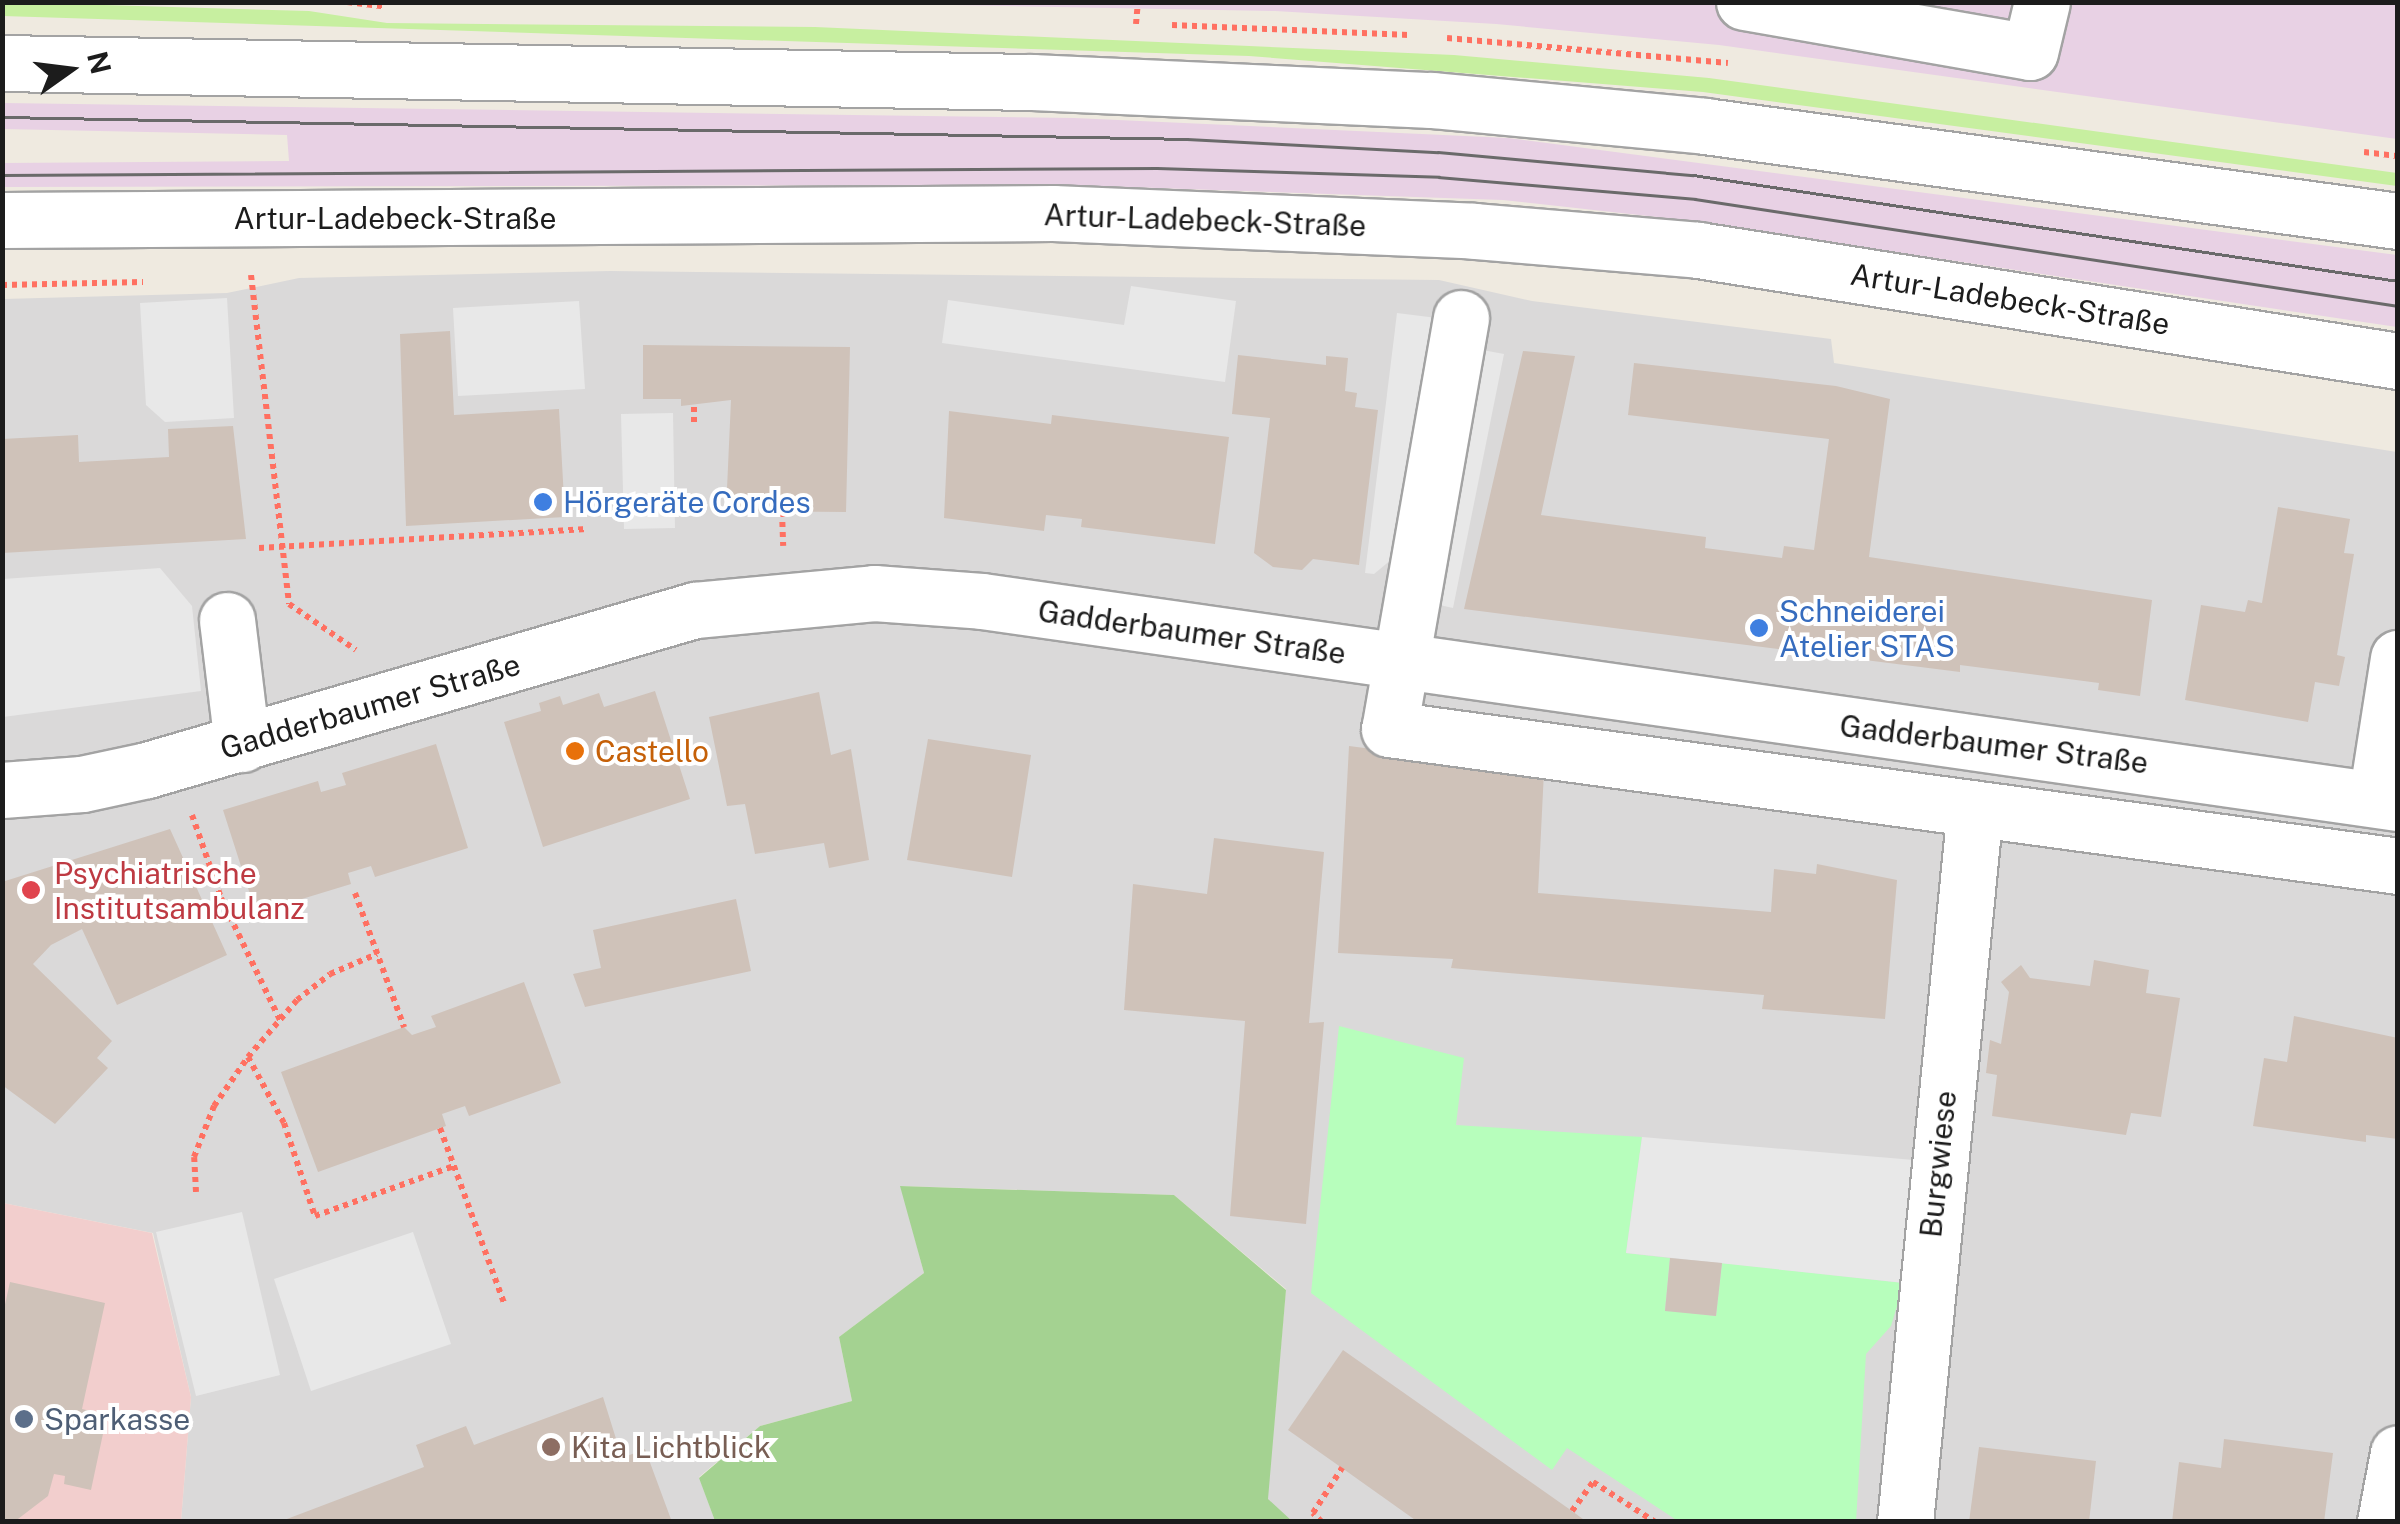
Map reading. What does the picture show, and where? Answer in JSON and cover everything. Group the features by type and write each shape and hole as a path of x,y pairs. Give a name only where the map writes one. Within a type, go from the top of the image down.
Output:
{"street":[{"path":"1744,2 2030,52 2042,2"},
{"path":"2,63 1032,82 1432,100 1705,126 2398,221"},
{"name":"Artur-Ladebeck-Straße","path":"2,220 1052,213 1474,231 1698,250 2398,361"},
{"path":"1461,318 1388,730 2398,866"},
{"name":"Gadderbaumer Straße","path":"2,790 82,784 178,762 694,610 830,594 982,602 2387,800"},
{"path":"227,620 242,744"},
{"path":"2387,800 2398,658"},
{"name":"Burgwiese","path":"1905,1522 1975,808"},
{"path":"2385,1522 2398,1454"}],"path":[{"path":"1136,24 1138,2"},
{"path":"250,265 289,604 419,692"},
{"path":"694,406 694,422"},
{"path":"258,548 586,529"},
{"path":"178,762 222,898 280,1020"},
{"path":"355,893 404,1028"},
{"path":"196,1192 194,1157 214,1106 248,1058 280,1020 330,974 377,954"},
{"path":"248,1058 284,1123 315,1216 454,1166"},
{"path":"440,1128 506,1306"},
{"path":"1322,1522 1312,1513 1342,1468"},
{"path":"1572,1511 1593,1482 1655,1522"}],"shaded area":[{"path":"848,3 2397,3 2397,139 1719,45 1496,24 1275,11"},
{"path":"3,103 1074,118 1508,138 2397,255 2397,327 1675,219 1503,200 1071,185 3,187 3,163 289,161 287,135 3,129"},
{"path":"610,271 1439,280 1532,301 1831,339 1834,363 2397,452 2397,1521 1292,1521 1267,1499 1286,1289 1174,1195 901,1186 924,1273 839,1337 852,1401 760,1426 699,1477 715,1521 181,1521 191,1397 153,1233 3,1203 3,299 227,293 299,278"},
{"path":"1131,286 1236,301 1225,382 942,343 948,300 1124,325"},
{"path":"227,298 234,418 165,422 146,405 140,303"},
{"path":"579,301 585,389 458,396 453,308"},
{"path":"1397,313 1437,318 1392,559 1374,574 1365,573"},
{"path":"1477,349 1504,354 1453,608 1426,602"},
{"path":"673,413 675,528 624,529 621,414"},
{"path":"160,568 192,606 201,691 3,717 3,579"},
{"path":"1642,1137 1914,1160 1904,1283 1626,1253"},
{"path":"3,1203 152,1233 191,1397 181,1521 3,1522"},
{"path":"242,1212 280,1375 196,1396 156,1232"},
{"path":"413,1232 451,1344 311,1391 274,1279"}],"green space":[{"path":"3,2 309,11 387,23 815,27 1454,55 1709,78 2397,173 2397,186 1703,92 1249,56 3,16"},
{"path":"1339,1026 1464,1058 1456,1125 1642,1137 1626,1253 1670,1258 1665,1310 1716,1316 1722,1263 1904,1283 1891,1326 1866,1354 1856,1522 1678,1521 1567,1448 1552,1470 1311,1293"},
{"path":"900,1186 1174,1195 1286,1290 1268,1499 1292,1521 715,1521 699,1478 760,1426 852,1401 839,1337 924,1273"}],"building":[{"path":"450,331 454,415 559,409 565,517 406,526 400,334"},
{"path":"643,345 850,347 846,512 726,511 731,400 681,406 681,399 643,399"},
{"path":"1523,351 1575,356 1541,515 1706,537 1705,548 1782,558 1784,546 1814,550 1829,439 1628,415 1634,363 1836,386 1890,399 1869,557 2152,600 2140,696 2098,690 2099,683 1960,665 1960,672 1464,609"},
{"path":"1238,355 1326,365 1326,356 1348,358 1345,391 1357,393 1355,407 1378,410 1359,565 1313,559 1302,570 1273,567 1254,553 1270,418 1232,414"},
{"path":"949,411 1051,424 1052,415 1229,437 1215,544 1081,527 1082,519 1046,515 1044,531 944,518"},
{"path":"233,426 246,539 2,553 2,439 78,435 79,462 169,457 168,429"},
{"path":"2278,507 2350,519 2344,553 2354,554 2337,655 2345,657 2339,686 2315,682 2308,722 2185,700 2201,605 2245,612 2248,600 2262,603"},
{"path":"655,691 690,799 543,847 504,722 541,711 539,703 560,696 563,705 599,693 604,707"},
{"path":"819,692 831,755 851,749 869,860 829,868 824,843 755,854 745,804 727,806 709,717"},
{"path":"928,739 1031,755 1012,877 907,860"},
{"path":"436,744 468,848 375,877 371,866 348,873 351,884 256,913 223,810 318,781 321,792 346,785 342,773"},
{"path":"1349,746 1544,771 1538,893 1771,912 1774,869 1816,874 1817,864 1897,880 1885,1019 1762,1009 1764,995 1451,968 1453,959 1338,953"},
{"path":"170,829 227,955 117,1005 82,929 51,945 33,964 112,1041 97,1058 108,1068 55,1124 2,1085 2,882"},
{"path":"1214,838 1324,852 1309,1023 1324,1022 1306,1224 1230,1216 1245,1021 1124,1010 1133,884 1207,894"},
{"path":"736,899 751,971 585,1007 573,974 601,968 593,930"},
{"path":"2094,960 2149,970 2146,993 2180,998 2161,1117 2131,1113 2126,1135 1992,1116 1997,1075 1986,1073 1990,1040 2001,1044 2009,992 2001,982 2021,965 2030,978 2090,986"},
{"path":"524,982 561,1083 469,1116 465,1106 442,1114 446,1126 318,1172 281,1072 404,1027 412,1035 436,1027 431,1016"},
{"path":"2294,1016 2398,1038 2398,1139 2366,1135 2366,1142 2253,1126 2264,1058 2287,1062"},
{"path":"1670,1258 1722,1263 1716,1316 1665,1311"},
{"path":"10,1282 105,1303 82,1409 107,1415 91,1490 64,1484 65,1476 54,1474 48,1496 14,1522 2,1522 2,1318"},
{"path":"1343,1350 1587,1522 1418,1522 1288,1430"},
{"path":"603,1397 622,1458 645,1449 672,1522 279,1522 424,1467 416,1445 466,1426 474,1445"},
{"path":"2224,1439 2333,1453 2324,1522 2172,1522 2179,1462 2221,1468"},
{"path":"1979,1447 2096,1461 2089,1522 1969,1522"}],"tram line":[{"path":"2,117 1187,139 1438,152 1693,175 2398,281"},
{"path":"2,175 1157,168 1439,177 1695,199 2398,306"}],"place":[{"name":"Hörgeräte Cordes","path":"543,502"},
{"name":"Schneiderei Atelier STAS","path":"1759,628"},
{"name":"Castello","path":"575,751"},
{"name":"Psychiatrische Institutsambulanz","path":"31,890"},
{"name":"Sparkasse","path":"24,1419"},
{"name":"Kita Lichtblick","path":"551,1447"}]}
